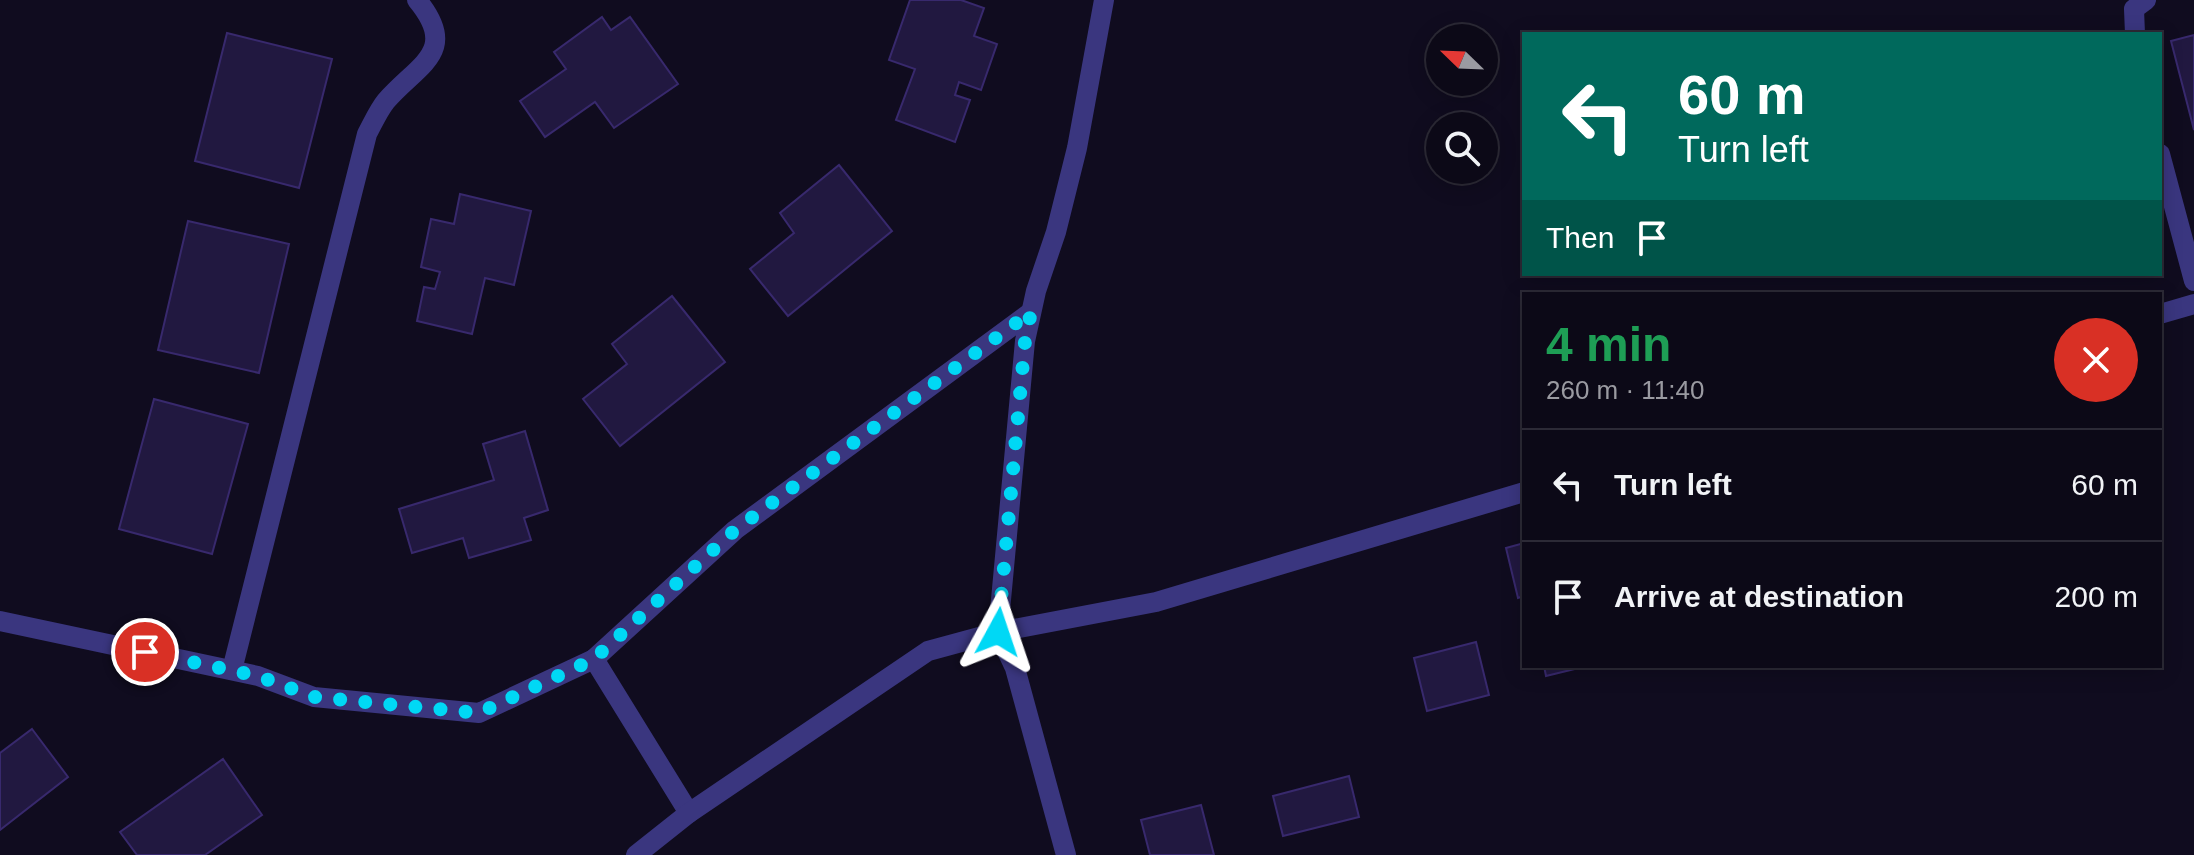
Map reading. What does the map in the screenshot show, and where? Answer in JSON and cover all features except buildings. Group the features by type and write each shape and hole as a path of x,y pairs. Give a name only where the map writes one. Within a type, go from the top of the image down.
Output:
{"street":[{"path":"232,670 367,134 385,103 430,58 437,34 430,16 417,0"},
{"path":"1066,855 1015,668 998,632 1025,341 1077,148 1104,0"},
{"path":"2135,32 2134,9 2146,0"},
{"path":"2162,161 2194,281"},
{"path":"2162,313 2194,304"},
{"path":"0,621 258,676 314,697 479,713 594,659 735,530 1031,312"},
{"path":"636,855 689,813 928,651 998,632 1156,602 1522,493"},
{"path":"594,659 689,813"}],"route":[{"path":"145,652 258,676 314,697 479,713 594,659 735,530 1031,312 1025,341 998,632"}]}
